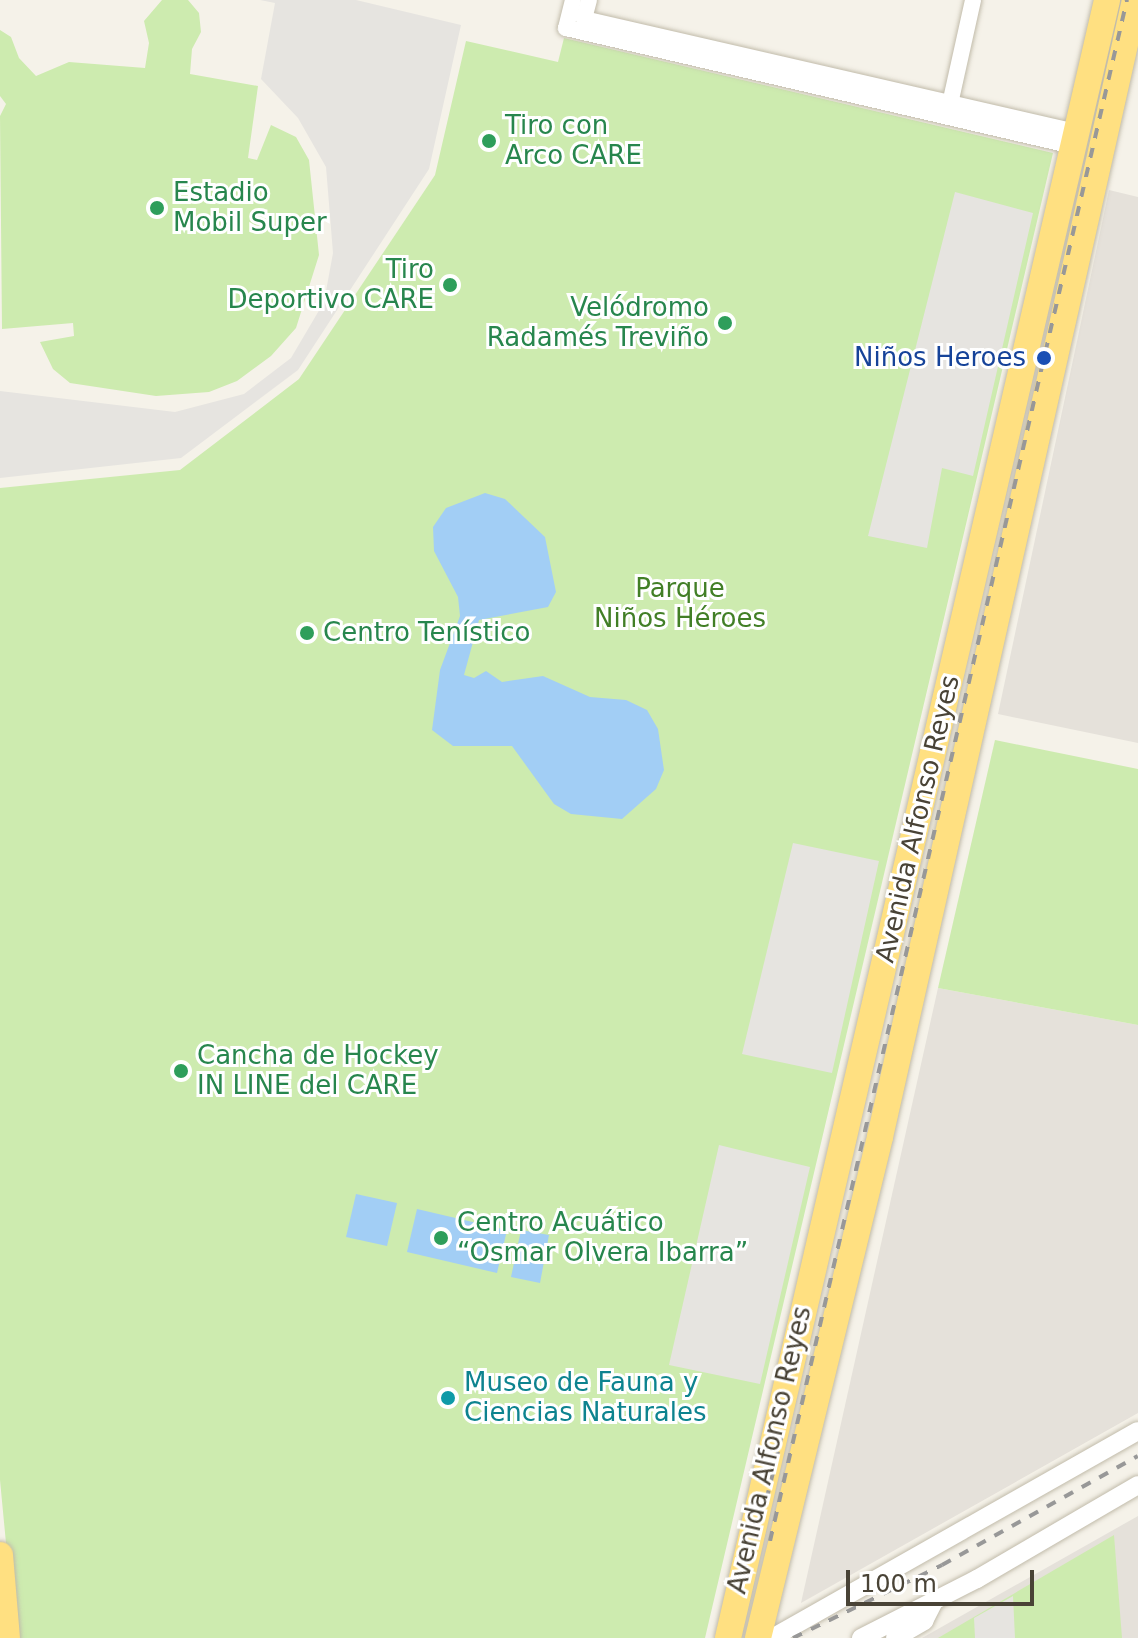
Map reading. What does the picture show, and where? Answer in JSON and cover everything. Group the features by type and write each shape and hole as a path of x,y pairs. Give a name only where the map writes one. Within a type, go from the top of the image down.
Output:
{"highway":[{"name":"Avenida Alfonso Reyes","path":"728,1638 1107,0"},
{"name":"Avenida Alfonso Reyes","path":"771,1637 856,1234 1016,530 1130,60 1129,28 1135,0"},
{"path":"1085,96 1129,28"},
{"path":"975,573 1016,530"},
{"path":"714,1638 842,1093 860,1068"},
{"path":"771,1637 879,1190 884,1150 880,1137"},
{"path":"0,1555 7,1638"}],"street":[{"path":"573,0 566,28 1075,139"},
{"path":"589,0 584,19 858,91"},
{"path":"949,112 973,0"},
{"path":"771,1637 1138,1431"},
{"path":"861,1638 934,1601 1138,1485"},
{"path":"895,1638 924,1621 934,1601"}],"shaded area":[{"path":"260,0 356,0 461,25 429,169 298,370 181,458 0,478 0,391 175,412 244,394 291,358 324,302 333,253 326,167 298,118 261,79 275,3"},
{"path":"1109,190 1138,197 1138,743 998,714"},
{"path":"955,192 1033,213 973,476 942,468 927,548 868,536"},
{"path":"793,843 879,861 832,1073 742,1054"},
{"path":"938,988 1138,1025 1138,1413 801,1603"},
{"path":"719,1145 810,1167 760,1384 669,1365"},
{"path":"1138,1516 1138,1638 922,1638"},
{"path":"1013,1596 1015,1638 975,1638 974,1618"}],"green space":[{"name":"Estadio Mobil Super","path":"162,0 188,0 199,13 201,32 192,49 190,74 258,86 248,158 257,160 271,125 296,137 309,160 319,255 296,328 271,356 237,381 209,392 156,396 70,383 53,369 40,342 74,336 73,323 2,329 0,116 6,104 0,96 0,30 11,37 19,58 36,76 69,62 145,68 149,43 144,21"},
{"name":"Parque Niños Héroes","path":"564,38 1053,153 705,1638 15,1638 0,1480 0,488 180,470 299,379 435,175 466,41 558,62"},
{"path":"995,740 1138,769 1138,1025 938,988"},
{"path":"1114,1535 1122,1638 938,1638"}],"water":[{"path":"485,493 505,499 545,537 556,592 548,607 479,620 464,675 474,678 486,671 502,682 543,676 590,697 626,700 647,710 658,729 664,770 656,789 622,819 571,814 554,804 512,746 453,746 432,730 440,670 460,616 458,597 434,551 433,527 446,508"},
{"path":"356,1194 397,1203 387,1246 346,1237"},
{"path":"417,1209 507,1230 497,1273 407,1252"},
{"path":"521,1230 549,1235 540,1283 511,1277"}],"railway":[{"path":"770,1541 1127,0"},
{"path":"757,1539 785,1422"},
{"path":"793,1638 942,1565 1138,1456"}],"place":[{"name":"Tiro con Arco CARE","path":"489,141"},
{"name":"Estadio Mobil Super","path":"157,208"},
{"name":"Tiro Deportivo CARE","path":"450,285"},
{"name":"Velódromo Radamés Treviño","path":"725,323"},
{"name":"Niños Heroes","path":"1044,358"},
{"name":"Centro Tenístico","path":"307,633"},
{"name":"Cancha de Hockey IN LINE del CARE","path":"181,1071"},
{"name":"Centro Acuático “Osmar Olvera Ibarra”","path":"441,1238"},
{"name":"Museo de Fauna y Ciencias Naturales","path":"448,1398"}]}
